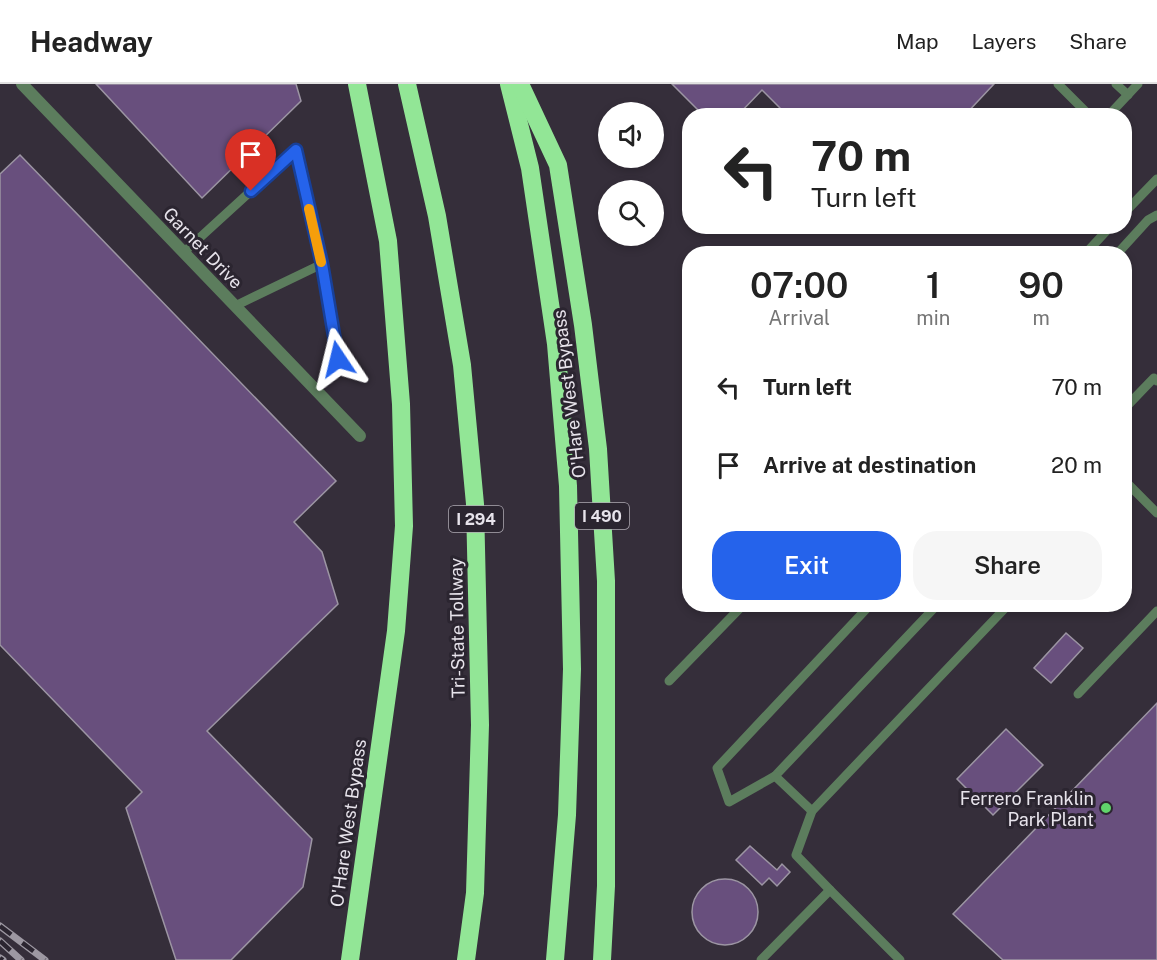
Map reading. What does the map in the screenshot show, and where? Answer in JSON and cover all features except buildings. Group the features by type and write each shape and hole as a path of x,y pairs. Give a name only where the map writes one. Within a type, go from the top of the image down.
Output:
{"highway":[{"name":"O'Hare West Bypass","path":"350,960 396,631 404,526 401,405 388,241 357,84"},
{"name":"Tri-State Tollway","path":"407,84 437,216 462,365 475,504 480,725 475,892 466,960"},
{"path":"509,84 530,168 556,344 568,486 572,669 567,815 555,960"},
{"name":"O'Hare West Bypass","path":"520,84 558,165 583,325 598,449 606,581 606,875 602,960"}],"street":[{"name":"Garnet Drive","path":"26,85 183,253 360,436"}],"lane":[{"path":"1058,84 1082,108"},
{"path":"1116,84 1128,95"},
{"path":"1116,108 1138,84"},
{"path":"183,253 296,150 322,264 338,359"},
{"path":"1132,205 1157,179"},
{"path":"1125,246 1153,218 1157,228"},
{"path":"1092,246 1104,234"},
{"path":"235,306 322,264"},
{"path":"1132,401 1154,378 1157,381"},
{"path":"1132,489 1157,513"},
{"path":"1078,694 1157,611"},
{"path":"669,681 736,612"},
{"path":"863,612 717,768 729,802 775,776 930,612"},
{"path":"900,960 796,855 812,811 1001,612"},
{"path":"775,776 812,811"},
{"path":"761,960 830,890"}],"railway":[{"path":"0,926 45,960"},
{"path":"0,941 21,960"}],"slow traffic":[{"path":"309,209 321,262"}],"place":[{"name":"Ferrero Franklin Park Plant","path":"1106,808"}],"route":[{"path":"251,191 296,150 322,264 338,359"}]}
